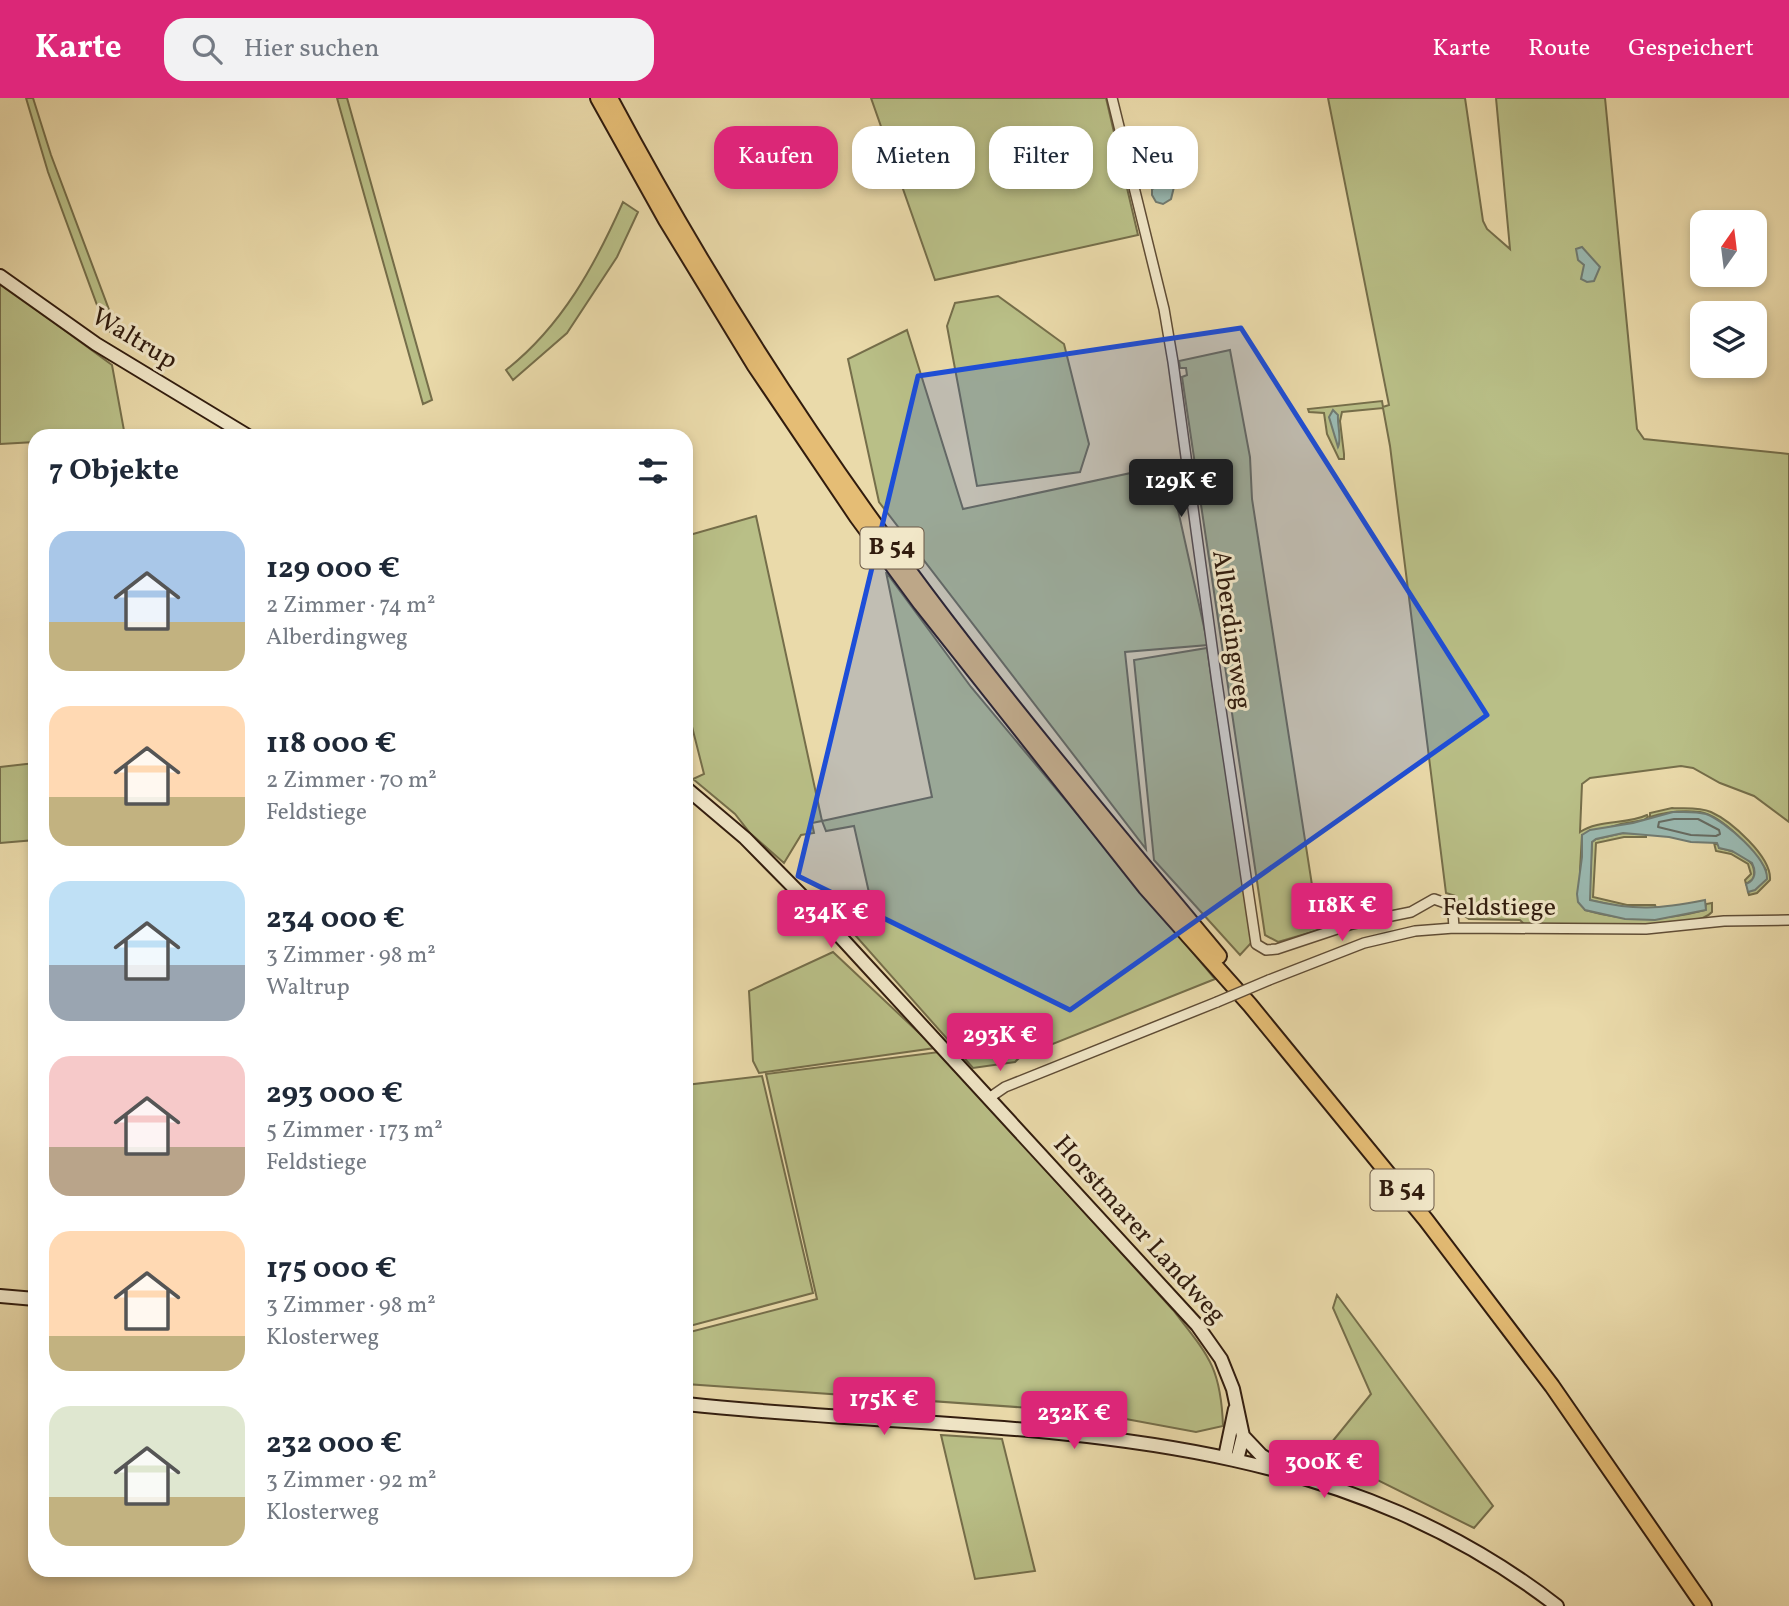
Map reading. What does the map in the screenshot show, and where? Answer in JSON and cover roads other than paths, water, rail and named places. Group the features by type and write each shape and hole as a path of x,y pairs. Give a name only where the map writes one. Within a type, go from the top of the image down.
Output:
{"highway":[{"name":"B 54","path":"598,98 666,220 755,366 857,517 921,604 1145,887 1250,1005 1426,1220 1552,1386 1704,1606"},
{"name":"B 54","path":"610,98 667,201 737,318 820,445 906,567 1036,735 1374,1142 1467,1259 1591,1428 1713,1606"}],"main road":[{"name":"Waltrup","path":"0,276 96,344 236,429"},
{"path":"693,794 745,838 792,885 989,1098"},
{"name":"Horstmarer Landweg","path":"989,1098 1197,1325 1221,1359 1231,1383 1243,1436 1231,1458"},
{"path":"0,1296 28,1298"},
{"path":"693,1405 1078,1434 1231,1458 1295,1474 1363,1497 1436,1529 1476,1551 1557,1606"},
{"name":"Horstmarer Landweg","path":"1231,1458 1236,1405"},
{"path":"1243,1436 1261,1455 1295,1474"}],"street":[{"name":"Alberdingweg","path":"1112,98 1166,323 1183,424 1217,682 1256,944 1266,950 1277,949 1352,924 1411,912 1434,899 1448,904 1453,913 1454,928"},
{"name":"Feldstiege","path":"989,1098 1005,1087 1269,980 1371,941 1415,930 1646,929 1724,921 1789,920"}],"water":[{"path":"1152,189 1174,189 1171,199 1163,204 1156,202"},
{"path":"1582,247 1600,267 1594,281 1581,279 1584,265 1578,260 1576,249"},
{"path":"1333,410 1338,415 1338,447 1329,417"},
{"path":"1673,812 1706,814 1724,824 1744,841 1761,861 1767,879 1755,890 1748,892 1746,884 1754,875 1752,863 1732,851 1719,848 1717,843 1623,833 1592,842 1590,900 1648,908 1705,900 1706,910 1655,920 1625,919 1585,910 1578,902 1577,894 1582,835 1590,830 1633,823"}]}
